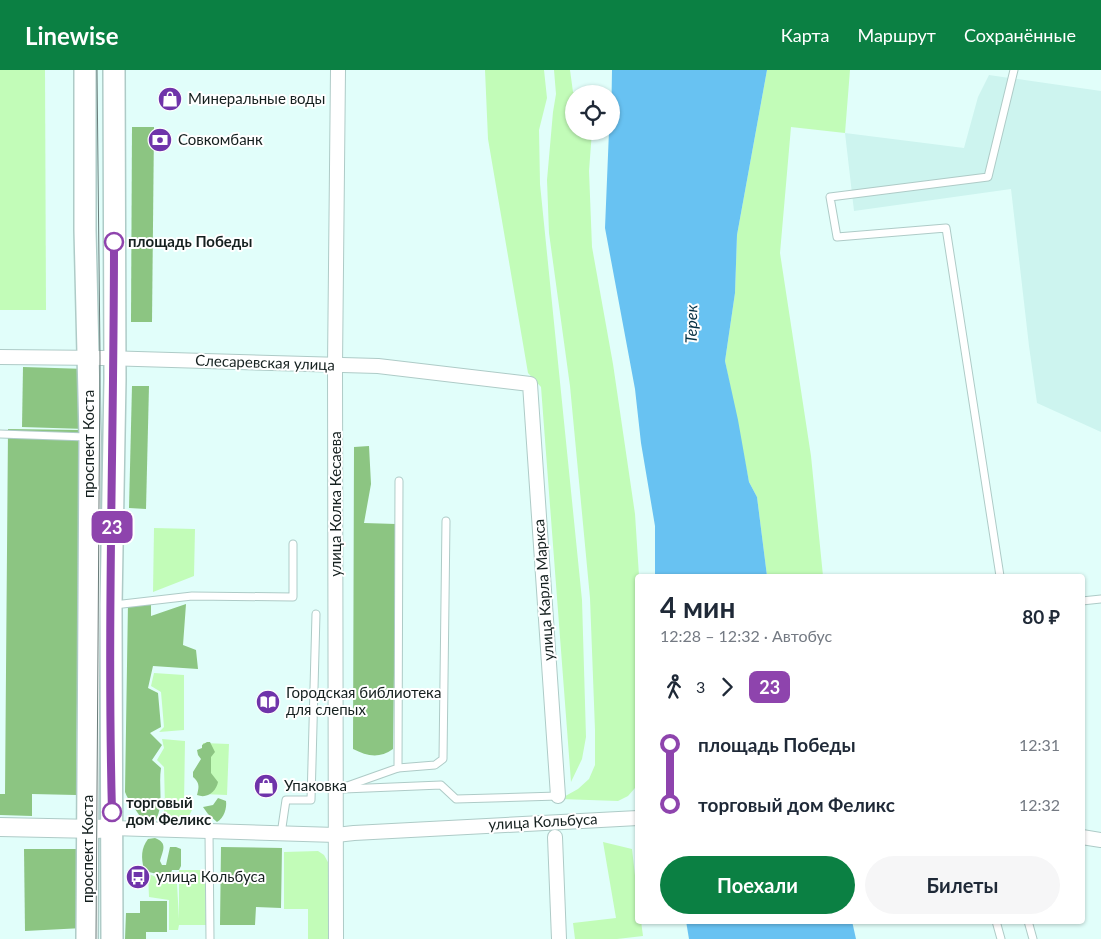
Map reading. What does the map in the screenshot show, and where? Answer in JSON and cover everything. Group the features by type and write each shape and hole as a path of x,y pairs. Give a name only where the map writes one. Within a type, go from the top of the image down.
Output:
{"main road":[{"name":"проспект Коста","path":"85,70 87,358 90,437 87,939"},
{"name":"проспект Коста","path":"112,939 111,605 114,359 114,70"}],"street":[{"name":"улица Колка Кесаева","path":"336,939 338,70"},
{"name":"Слесаревская улица","path":"0,358 87,358 378,366 530,384"},
{"name":"улица Карла Маркса","path":"530,384 558,796"},
{"name":"улица Кольбуса","path":"0,827 112,828 336,835 414,829 635,818"},
{"path":"555,837 559,939"},
{"path":"1085,837 1101,840"}],"lane":[{"path":"1000,574 946,228 837,237 830,197 988,177 1014,70"},
{"path":"0,434 90,437"},
{"path":"398,768 399,481"},
{"path":"336,790 398,768 435,765 443,759 446,521"},
{"path":"111,605 192,596 293,597 293,544"},
{"path":"1085,601 1101,599"},
{"path":"281,834 286,800 311,800 316,614"},
{"path":"336,790 441,785 456,799 558,796"},
{"path":"209,832 210,939"},
{"path":"997,924 1001,939"},
{"path":"1029,924 1033,939"}],"shaded area":[{"path":"989,75 1101,91 1101,432 1037,403 1011,189 854,211 845,133 964,148 978,97"}],"green space":[{"path":"0,70 45,70 46,310 0,310"},
{"path":"485,70 544,70 547,98 539,130 540,184 582,600 586,737 582,759 571,782 541,387 528,373 488,139"},
{"path":"554,70 570,70 572,85 565,85 565,140 591,140 589,171 592,247 613,364 635,514 639,574 635,574 635,788 628,796 618,801 560,799 578,789 589,779 595,765 595,730 590,598 570,386 549,233 547,180 556,94"},
{"path":"767,70 850,70 845,133 791,127 780,253 811,456 823,574 767,574 757,497 749,482 725,361 735,293 737,235"},
{"path":"132,127 154,127 152,322 131,322"},
{"path":"23,367 86,369 85,429 22,427"},
{"path":"132,386 149,386 146,509 129,508"},
{"path":"8,429 80,430 76,795 32,794 32,816 0,815 0,794 5,794"},
{"path":"369,446 371,484 364,523 396,524 393,749 378,755 363,753 353,749 354,447"},
{"path":"154,528 195,529 194,576 153,592"},
{"path":"151,597 151,616 186,604 183,645 196,650 198,669 153,666 148,688 158,693 161,727 150,733 162,745 152,760 161,768 160,803 154,823 144,823 125,792 128,602"},
{"path":"154,673 184,675 184,730 159,732 164,727 161,692 151,686"},
{"path":"162,739 185,741 184,804 193,807 191,813 178,824 170,822 163,817 165,806 164,767 157,760 164,748"},
{"path":"210,742 215,752 211,757 211,773 218,782 210,794 201,796 197,795 198,785 193,777 193,772 201,759 197,750 202,748 202,745"},
{"path":"203,743 229,744 227,795 202,794"},
{"path":"218,798 226,801 226,804 223,815 217,822 203,807 213,805"},
{"path":"155,838 162,842 164,847 160,861 162,865 166,865 170,847 181,849 181,866 179,870 172,870 171,873 177,877 177,882 173,883 161,875 144,869 142,857 144,846 148,839"},
{"path":"603,842 632,849 635,875 635,924 641,924 643,936 617,939 575,939 573,923 616,918"},
{"path":"221,847 282,848 281,908 256,907 255,925 220,925"},
{"path":"24,849 83,849 83,928 25,931"},
{"path":"318,851 324,855 329,864 329,939 308,939 308,909 284,909 284,852"},
{"path":"179,870 205,870 206,925 179,925 178,930 169,930 169,900 149,897 148,874 177,884 179,919"},
{"path":"140,901 167,901 167,932 146,932 146,939 125,939 126,913 140,913"}],"water":[{"name":"Терек","path":"612,70 767,70 737,235 735,293 725,361 749,482 757,497 767,574 655,574 655,526 641,443 635,389 605,228 609,140 620,140 620,85 612,85"},
{"path":"686,924 853,924 856,939 689,939"}],"tram line":[{"path":"96,939 100,358 97,70"}],"bus line":[{"name":"23","path":"112,812 111,605 114,242"}],"place":[{"name":"Минеральные воды","path":"170,99"},
{"name":"Совкомбанк","path":"160,140"},
{"name":"площадь Победы","path":"114,242"},
{"name":"Городская библиотека для слепых","path":"268,702"},
{"name":"Упаковка","path":"266,786"},
{"name":"торговый дом Феликс","path":"112,812"},
{"name":"улица Кольбуса","path":"138,877"}]}
